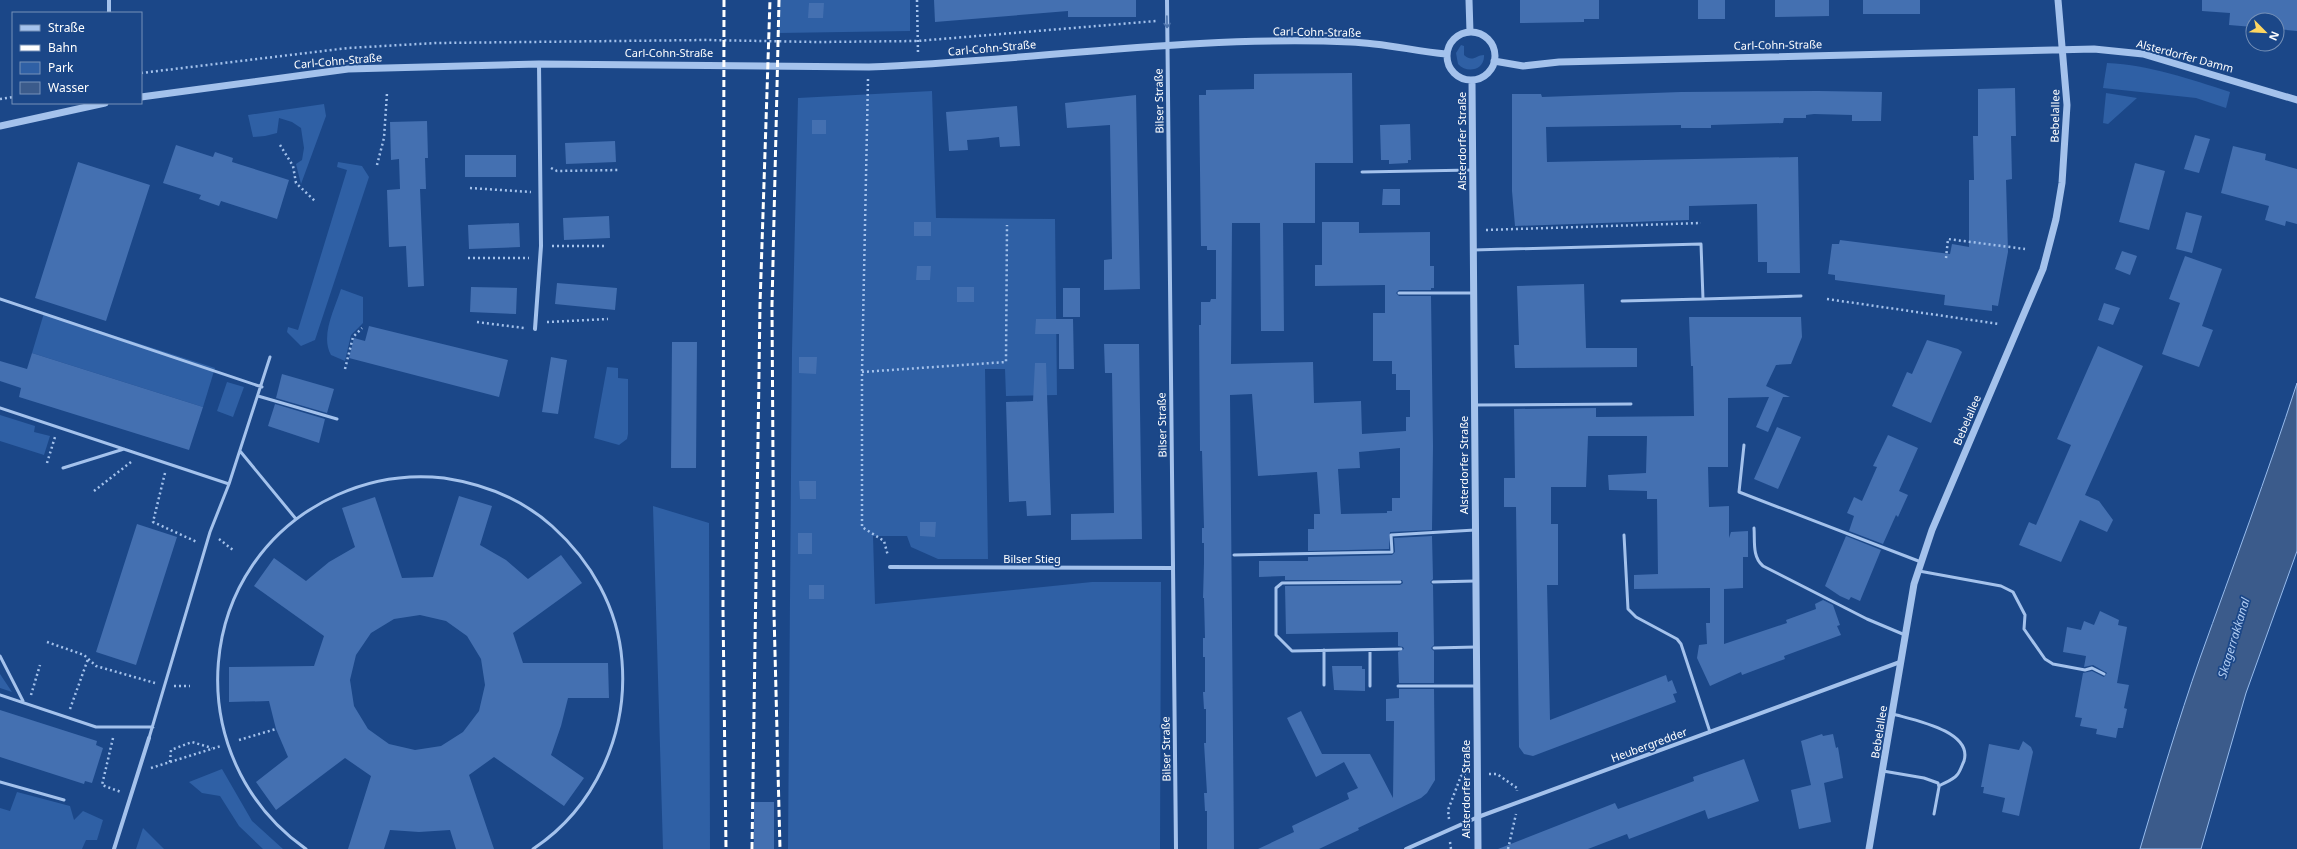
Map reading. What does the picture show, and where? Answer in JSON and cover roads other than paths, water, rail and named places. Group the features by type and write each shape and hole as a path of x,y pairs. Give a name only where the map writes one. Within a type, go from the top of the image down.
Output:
{"street":[{"path":"109,0 109,12"},
{"name":"Bilser Straße","path":"1167,0 1176,849"},
{"path":"1469,0 1470,32"},
{"name":"Bebelallee","path":"1869,849 1914,584 1932,530 2034,291 2048,251 2062,183 2066,142 2067,105 2064,50 2058,0"},
{"path":"1470,32 1483,35 1491,42 1495,52 1494,61 1485,75 1472,80 1462,79 1449,68 1446,54 1454,39 1461,34 1470,32"},
{"name":"Carl-Cohn-Straße","path":"142,97 348,69 538,64 868,67 918,65 1168,45 1351,42 1446,54"},
{"name":"Alsterdorfer Damm","path":"2064,50 2094,49 2143,54 2297,100"},
{"name":"Carl-Cohn-Straße","path":"1494,61 1522,66 1559,62 2064,50"},
{"path":"535,329 541,246 541,163 538,64"},
{"name":"Alsterdorfer Straße","path":"1472,80 1478,849"},
{"path":"0,126 100,104"},
{"name":"Bilser Stieg","path":"890,567 1173,568"},
{"name":"Heubergredder","path":"1406,849 1478,816 1900,662"},
{"path":"114,849 149,738"}],"lane":[{"path":"1362,172 1472,170"},
{"path":"1473,250 1701,244 1703,298"},
{"path":"1399,293 1474,293"},
{"path":"1622,300 1801,296"},
{"path":"0,299 262,387"},
{"path":"149,738 163,686 207,546 210,532 229,484 262,387 270,357"},
{"path":"258,396 337,420"},
{"path":"1474,405 1630,404"},
{"path":"0,408 126,448 229,484"},
{"path":"1744,445 1739,492 1921,562"},
{"path":"63,468 126,448"},
{"path":"240,451 296,519"},
{"path":"306,849 268,815 245,784 226,741 219,711 217,690 220,647 228,613 236,594 265,548 296,519 329,499 361,486 399,478 437,478 477,485 515,500 546,521 580,555 604,593 618,635 623,673 620,711 612,745 605,764 584,800 556,831 533,849"},
{"path":"1754,528 1755,555 1763,566 1866,619 1905,635"},
{"path":"1234,554 1392,552 1391,535 1475,530"},
{"path":"1624,535 1628,609 1636,617 1677,639 1681,644 1710,732"},
{"path":"1918,571 2001,586 2013,592 2026,615 2024,629 2045,659 2053,664 2085,670 2092,668 2104,674"},
{"path":"1433,582 1476,580"},
{"path":"1400,582 1282,583 1276,588 1276,635 1292,651 1401,649"},
{"path":"1434,648 1476,647"},
{"path":"1324,650 1324,685"},
{"path":"1370,650 1370,686"},
{"path":"0,656 23,701"},
{"path":"1398,686 1477,686"},
{"path":"0,695 29,703 96,727 152,727"},
{"path":"1893,714 1936,727 1950,733 1963,744 1966,755 1958,775 1939,786 1934,814"},
{"path":"1883,771 1934,781 1939,786"},
{"path":"0,782 64,800"}],"water":[{"name":"Skagerrakkanal","path":"2297,383 2297,551 2246,693 2201,849 2140,849 2200,658 2262,487"}],"railway":[{"path":"724,0 723,609 726,849"},
{"path":"752,849 760,305 770,0"},
{"path":"779,0 772,305 774,613 780,849"}]}
